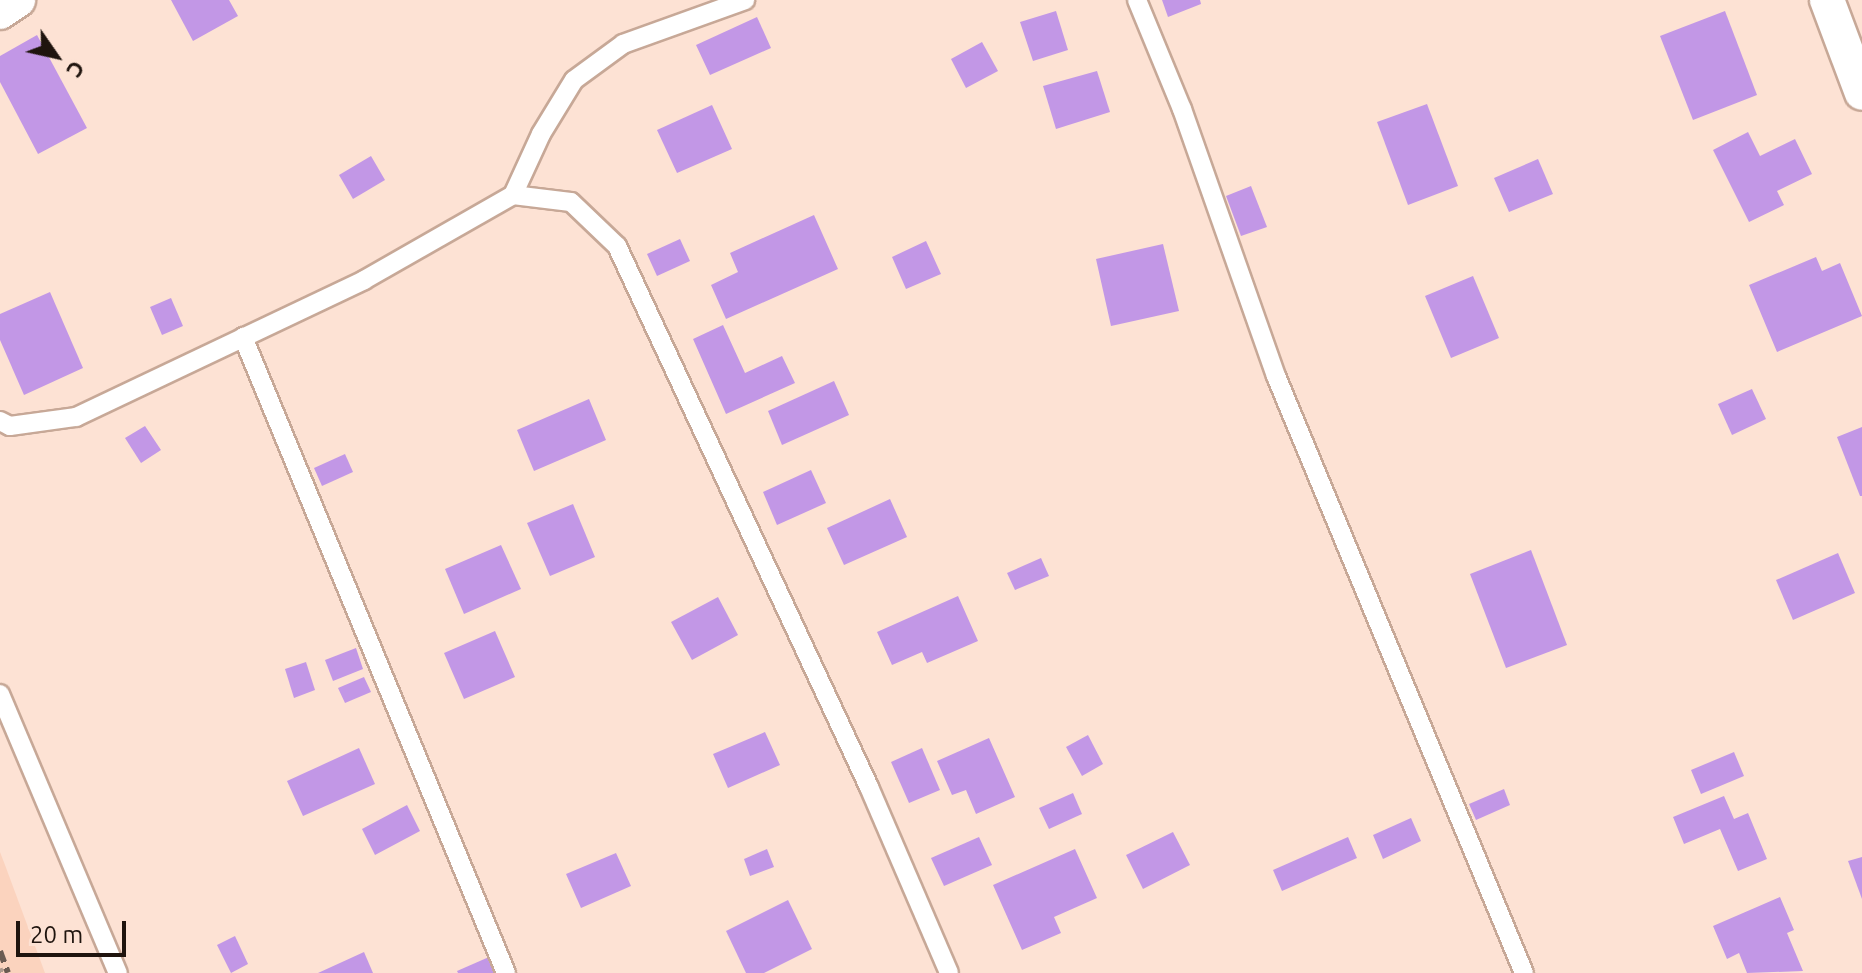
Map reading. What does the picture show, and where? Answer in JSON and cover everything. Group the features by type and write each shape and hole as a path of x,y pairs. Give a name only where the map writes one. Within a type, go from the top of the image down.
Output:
{"street":[{"path":"0,12 18,0"},
{"path":"1827,0 1862,93"}],"lane":[{"path":"0,421 10,426 76,417 364,280 513,195 541,134 574,80 623,44 745,0"},
{"path":"1137,0 1182,109 1276,376 1524,973"},
{"path":"513,195 571,202 617,246 869,787 949,973"},
{"path":"243,337 506,973"},
{"path":"0,694 118,973"}],"shaded area":[{"path":"0,852 5,865 45,973 0,973"}],"building":[{"path":"171,0 229,0 238,16 193,41"},
{"path":"1162,0 1200,0 1201,4 1168,17"},
{"path":"1056,11 1068,50 1033,61 1020,22"},
{"path":"1725,11 1757,95 1693,120 1660,36"},
{"path":"757,17 771,48 710,75 696,45"},
{"path":"37,35 87,128 38,154 0,82 0,56"},
{"path":"982,42 998,71 966,88 951,59"},
{"path":"1097,71 1110,112 1056,129 1043,86"},
{"path":"1427,104 1458,186 1408,205 1377,122"},
{"path":"712,105 732,149 677,173 657,130"},
{"path":"1748,132 1760,156 1795,139 1812,174 1777,191 1784,205 1749,222 1713,150"},
{"path":"371,156 385,180 353,199 339,175"},
{"path":"1538,159 1553,194 1509,212 1494,178"},
{"path":"1251,186 1267,227 1241,236 1226,196"},
{"path":"814,215 838,269 726,319 711,285 738,272 730,253"},
{"path":"680,239 690,261 657,276 647,254"},
{"path":"926,241 941,274 906,289 892,257"},
{"path":"1163,244 1179,311 1111,326 1096,259"},
{"path":"1816,257 1822,271 1840,263 1862,316 1777,352 1749,285"},
{"path":"1473,276 1499,338 1451,358 1425,296"},
{"path":"50,292 83,368 24,395 0,340 0,314"},
{"path":"171,298 183,326 162,335 150,307"},
{"path":"723,325 745,373 782,356 795,383 726,414 693,339"},
{"path":"834,381 849,415 782,445 768,411"},
{"path":"1752,389 1766,419 1732,435 1718,404"},
{"path":"589,399 606,440 534,471 517,430"},
{"path":"145,426 161,450 141,463 125,438"},
{"path":"1862,427 1862,496 1860,496 1837,437"},
{"path":"345,454 353,472 322,486 314,468"},
{"path":"811,470 826,503 777,525 763,492"},
{"path":"890,499 907,537 844,565 827,528"},
{"path":"573,504 595,557 550,576 527,523"},
{"path":"501,545 521,589 464,614 445,569"},
{"path":"1531,550 1567,645 1506,668 1470,574"},
{"path":"1838,553 1855,593 1793,620 1776,580"},
{"path":"1041,558 1049,576 1015,590 1007,573"},
{"path":"958,596 978,641 927,663 922,652 892,665 877,632"},
{"path":"718,597 738,635 692,660 671,622"},
{"path":"495,631 515,677 464,699 444,653"},
{"path":"356,648 363,669 333,681 325,660"},
{"path":"306,662 315,690 294,698 285,669"},
{"path":"364,677 371,692 345,703 338,688"},
{"path":"765,732 780,765 728,788 713,754"},
{"path":"1088,735 1103,764 1082,776 1066,747"},
{"path":"989,738 1015,797 976,814 966,790 952,795 937,761"},
{"path":"359,748 375,784 303,816 287,781"},
{"path":"922,748 940,790 909,803 891,762"},
{"path":"1734,752 1744,776 1701,794 1691,770"},
{"path":"1504,789 1510,805 1476,820 1469,804"},
{"path":"1073,793 1082,814 1049,829 1039,808"},
{"path":"1724,796 1734,819 1748,813 1767,859 1738,871 1720,829 1684,844 1673,817"},
{"path":"407,805 420,831 375,855 362,829"},
{"path":"1411,818 1421,841 1383,859 1373,835"},
{"path":"1173,832 1190,865 1143,889 1126,855"},
{"path":"979,837 992,865 944,886 931,858"},
{"path":"1348,837 1357,858 1282,891 1273,870"},
{"path":"767,849 774,867 750,876 744,859"},
{"path":"1075,849 1097,898 1054,917 1061,933 1022,950 993,885"},
{"path":"616,853 631,886 581,908 566,874"},
{"path":"1862,857 1862,899 1848,861"},
{"path":"1780,897 1794,930 1787,933 1803,971 1747,973 1739,953 1727,959 1713,926"},
{"path":"788,900 812,949 764,973 746,973 726,931"},
{"path":"235,936 248,964 231,973 217,945"},
{"path":"364,952 373,973 318,973"},
{"path":"489,957 496,973 457,971"}],"railway":[{"path":"0,951 8,973"}]}
